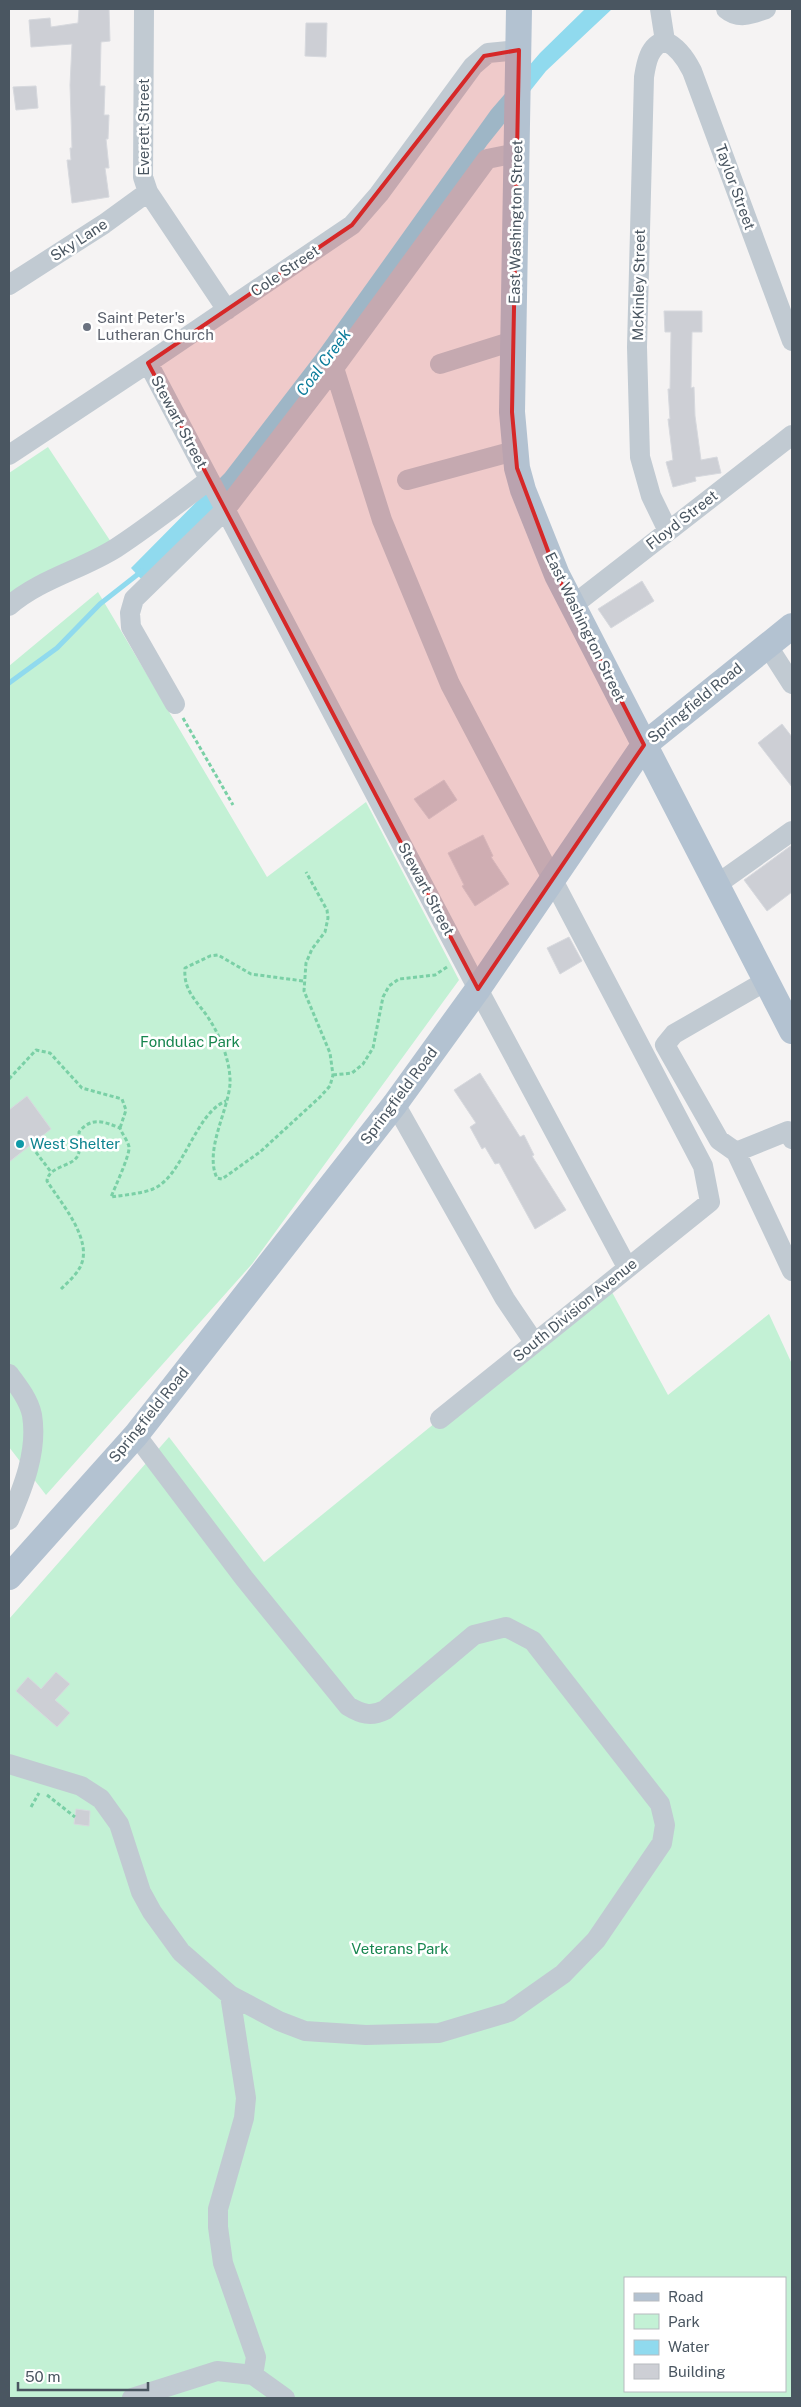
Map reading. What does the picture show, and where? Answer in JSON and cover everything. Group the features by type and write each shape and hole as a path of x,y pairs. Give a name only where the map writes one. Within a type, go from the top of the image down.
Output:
{"main road":[{"name":"East Washington Street","path":"519,9 512,412 514,451 523,490 572,606 792,1031"},
{"name":"Springfield Road","path":"9,1576 136,1435 395,1104 478,989 644,745 779,652 792,626"}],"street":[{"name":"Everett Street","path":"144,9 142,177 148,192 227,310"},
{"path":"660,9 664,41"},
{"path":"726,9 736,15 766,9"},
{"name":"Taylor Street","path":"664,41 675,47 686,60 692,72 792,341"},
{"name":"McKinley Street","path":"664,41 654,47 648,58 644,78 638,366 640,457 651,496 668,531"},
{"name":"Cole Street","path":"10,451 148,363 352,225 378,194 473,66 488,53 519,50"},
{"path":"175,704 131,627 130,613 134,599 225,510 334,368 488,160 517,153"},
{"name":"Sky Lane","path":"9,285 104,224 148,192"},
{"path":"440,364 513,342"},
{"name":"Stewart Street","path":"148,363 478,989 628,1267"},
{"path":"334,368 382,520 450,684 552,878"},
{"name":"Floyd Street","path":"572,606 792,435"},
{"path":"407,480 514,451"},
{"path":"9,606 23,594 115,548 176,506 209,480"},
{"path":"779,652 792,684"},
{"path":"716,885 792,831"},
{"name":"South Division Avenue","path":"440,1419 710,1202 702,1166 552,878"},
{"path":"766,981 674,1034 665,1045 718,1140 736,1152 792,1271"},
{"path":"395,1104 505,1299 534,1342"},
{"path":"736,1152 791,1133"},
{"path":"9,1374 22,1393 32,1414 32,1455 9,1520"},
{"path":"9,1764 81,1786 100,1799 119,1824 141,1892 152,1912 181,1952 230,1995 279,2021 305,2031 340,2035 439,2033 509,2012 563,1974 596,1940 662,1843 665,1825 660,1804 533,1641 506,1627 474,1635 384,1710 375,1715 361,1713 348,1706 244,1578 136,1435"},
{"path":"230,1995 246,2098 244,2118 218,2209 218,2234 223,2263 256,2357 253,2375"},
{"path":"132,2398 217,2371 253,2375 285,2398"}],"path":[{"path":"175,704 232,804"},
{"path":"303,981 252,974 218,955 210,956 185,968 184,981 188,990 211,1022 225,1053 230,1083 214,1155 216,1178 222,1179 260,1152 330,1086 333,1075 330,1053 304,991 303,981 306,963 312,949 325,932 328,910 306,872"},
{"path":"333,1075 352,1073 363,1064 372,1048 384,997 389,986 400,979 435,975 452,964"},
{"path":"9,1077 36,1050 50,1053 82,1088 122,1099 126,1110 120,1128 129,1148 111,1197 154,1189 164,1180 209,1115 226,1101"},
{"path":"61,1289 80,1268 83,1259 82,1245 67,1209 47,1181 48,1175 74,1160 79,1154 79,1132 85,1124 95,1120 120,1128"},
{"path":"32,1147 51,1172"},
{"path":"41,1790 75,1817"}],"highlighted area":[{"path":"519,50 512,412 517,468 557,575 644,745 478,989 148,363 352,225 484,56"}],"green space":[{"path":"48,447 115,548 9,607 9,473"},
{"name":"Fondulac Park","path":"98,592 267,877 366,802 459,980 252,1264 46,1495 9,1447 9,666"},
{"name":"Veterans Park","path":"607,1283 668,1395 769,1314 792,1364 792,2398 9,2398 9,1619 169,1437 264,1562"}],"water":[{"path":"585,9 612,9 546,71 487,145 374,308 234,488 142,580 131,568 225,473 318,352 491,110 540,53"}],"building":[{"path":"79,9 109,9 110,41 101,42 100,86 105,86 104,115 109,115 108,139 106,139 109,168 105,168 109,197 72,203 67,160 71,160 70,148 72,148 70,85 72,44 31,47 29,20 50,18 51,27 78,23"},
{"path":"306,23 327,23 326,57 305,56"},
{"path":"36,86 38,108 16,110 13,87"},
{"path":"664,311 702,311 702,332 692,332 691,388 694,387 695,416 701,460 717,457 721,473 695,477 696,481 673,487 666,462 673,460 668,419 670,419 668,389 670,389 671,332 665,332"},
{"path":"642,581 654,601 611,628 598,609"},
{"path":"782,724 792,737 792,787 758,743"},
{"path":"444,780 457,800 429,819 414,799"},
{"path":"483,835 493,856 491,857 509,884 475,906 462,886 464,885 448,853"},
{"path":"792,845 792,892 767,911 744,880"},
{"path":"569,937 582,961 560,974 547,948"},
{"path":"480,1073 520,1137 524,1135 534,1155 532,1156 566,1210 535,1229 499,1163 495,1164 485,1147 482,1149 470,1127 476,1123 454,1090"},
{"name":"West Shelter","path":"27,1096 51,1129 9,1162 9,1110"},
{"path":"56,1672 70,1684 55,1700 70,1713 57,1727 16,1691 28,1677 41,1689"},
{"path":"76,1809 90,1811 89,1826 74,1824"}],"waterway":[{"name":"Coal Creek","path":"9,683 57,648 100,604 142,571"}],"place":[{"name":"Saint Peter's Lutheran Church","path":"87,327"},
{"name":"West Shelter","path":"20,1144"}]}
